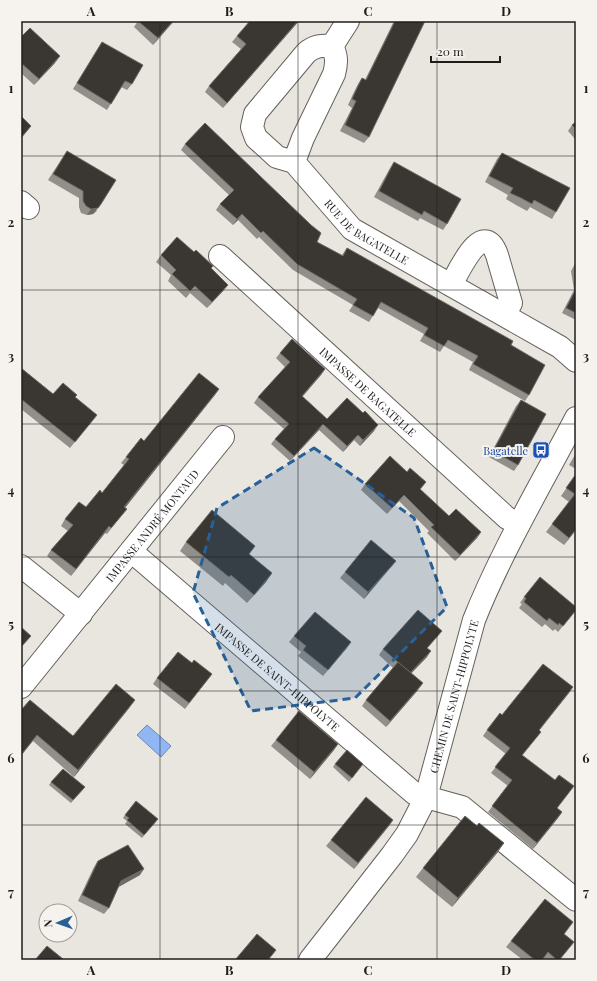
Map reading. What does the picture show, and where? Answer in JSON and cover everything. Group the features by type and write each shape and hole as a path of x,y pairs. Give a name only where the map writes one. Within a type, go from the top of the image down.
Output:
{"street":[{"path":"294,162 303,138 334,74 336,54 332,46 348,21"},
{"name":"RUE DE BAGATELLE","path":"332,46 323,45 313,47 306,53 256,114 252,127 256,138 277,157 294,162 352,229 505,314 560,347 576,361"},
{"path":"452,285 472,249 477,244 485,242 491,244 497,255 511,303 505,314"},
{"name":"IMPASSE DE BAGATELLE","path":"220,256 507,518 519,524"},
{"name":"CHEMIN DE SAINT-HIPPOLYTE","path":"310,960 392,856 407,834 426,797 474,620 484,595 519,524 576,418"},
{"name":"IMPASSE ANDRÉ MONTAUD","path":"21,687 223,437"},
{"name":"IMPASSE DE SAINT-HIPPOLYTE","path":"131,551 415,794 462,807 576,900"},
{"path":"21,566 80,614"}],"highlighted area":[{"path":"314,448 414,518 447,607 355,698 251,711 193,593 217,508"}],"water":[{"path":"147,725 171,746 161,757 137,735"}],"building":[{"path":"138,21 173,21 158,38"},
{"path":"250,21 298,21 227,103 209,86 246,44 237,36"},
{"path":"395,21 425,21 369,137 345,125 356,101 352,99 357,88 362,78 366,80"},
{"path":"30,28 60,56 39,79 21,63 21,37"},
{"path":"102,42 143,65 132,84 125,81 111,104 77,83"},
{"path":"21,116 31,126 21,138"},
{"path":"576,122 576,129 572,125"},
{"path":"205,123 321,233 317,242 343,256 347,248 513,341 511,345 545,365 529,395 473,364 478,356 448,340 444,346 424,335 428,328 381,302 373,316 353,305 357,299 297,264 263,231 261,233 242,214 237,219 220,204 234,190 185,144"},
{"path":"67,151 116,180 98,208 91,209 86,206 83,201 83,191 53,174"},
{"path":"502,153 570,188 556,212 534,200 532,204 510,193 513,188 489,176"},
{"path":"394,162 461,199 447,224 424,211 422,215 379,191"},
{"path":"177,237 194,252 196,250 213,266 211,268 228,285 212,302 195,286 190,291 172,274 176,270 161,255"},
{"path":"576,289 576,313 566,308"},
{"path":"292,339 325,369 302,396 327,419 347,398 363,413 365,411 378,425 363,440 358,435 347,446 323,424 294,456 275,439 289,424 258,397 290,362 280,353"},
{"path":"21,368 53,394 63,383 77,395 75,397 97,415 75,442 21,399"},
{"path":"199,373 219,389 124,507 127,509 111,528 109,526 76,569 51,550 73,525 65,519 79,502 86,507 100,490 102,493 129,459 126,457 141,438 144,441"},
{"path":"521,400 546,414 518,465 493,451"},
{"path":"390,456 407,472 410,468 426,482 420,489 449,516 456,509 481,532 460,555 431,527 434,525 404,495 392,508 365,484"},
{"path":"576,474 576,529 569,538 552,524 575,494 566,488"},
{"path":"212,510 255,546 249,554 272,573 254,595 231,575 229,577 186,542"},
{"path":"371,540 396,561 368,592 345,572"},
{"path":"540,577 576,607 576,610 563,626 559,623 558,625 549,618 547,621 524,602 526,598 524,597"},
{"path":"418,610 442,631 427,648 431,651 410,673 383,649"},
{"path":"315,612 351,642 328,670 303,650 306,646 294,636"},
{"path":"21,627 31,636 21,647"},
{"path":"178,652 192,663 194,660 212,674 189,703 157,678"},
{"path":"398,662 423,683 390,721 366,700"},
{"path":"543,664 573,687 539,730 541,732 522,755 555,780 559,775 574,786 557,808 562,812 537,843 492,806 512,780 495,767 510,748 487,730 500,713 502,715"},
{"path":"116,684 135,700 78,770 37,735 21,755 21,710 30,700 73,736"},
{"path":"299,711 338,744 314,772 276,740"},
{"path":"347,750 363,764 352,778 335,764"},
{"path":"63,769 85,787 73,800 51,782"},
{"path":"366,797 393,820 358,863 331,840"},
{"path":"136,801 158,819 144,835 127,820 129,818 125,815"},
{"path":"465,816 477,826 479,823 504,843 458,898 423,868"},
{"path":"128,845 144,869 121,881 109,908 82,895 98,861"},
{"path":"545,899 573,922 564,934 574,942 559,960 548,952 542,960 535,960 511,941"},
{"path":"257,934 276,950 268,960 235,960"},
{"path":"47,946 63,959 63,960 35,960"}],"place":[{"name":"Bagatelle","path":"541,450"}]}
